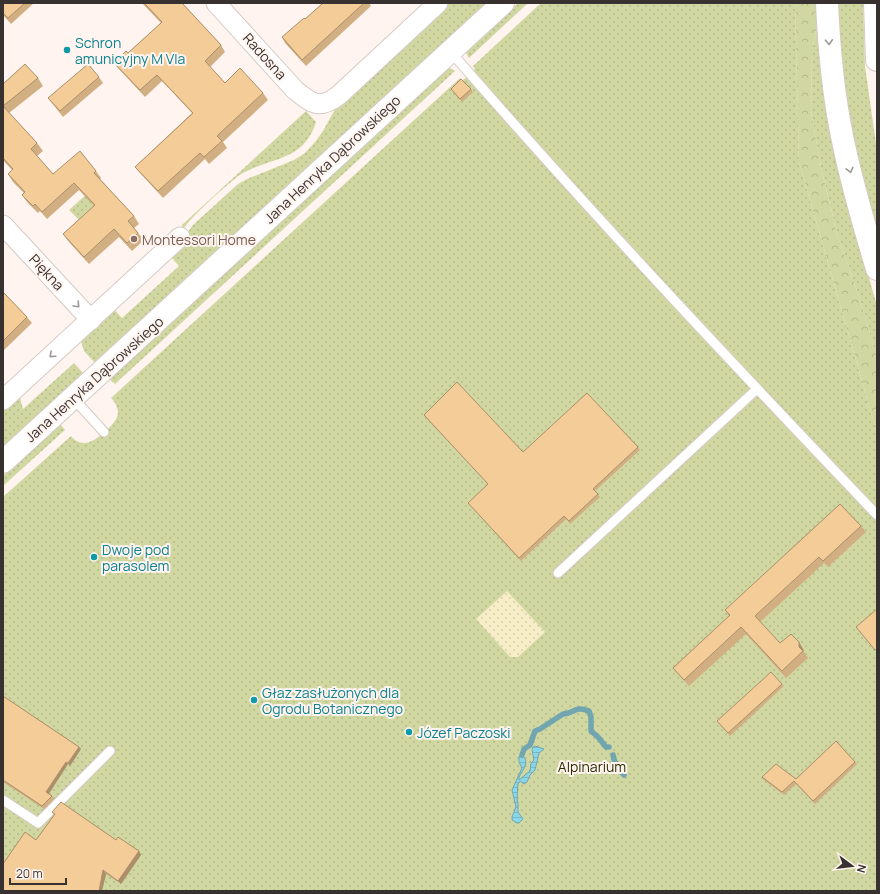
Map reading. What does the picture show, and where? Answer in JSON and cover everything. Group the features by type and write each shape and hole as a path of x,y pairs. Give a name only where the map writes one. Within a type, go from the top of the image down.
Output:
{"street":[{"name":"Radosna","path":"216,3 295,90 308,100 318,104 328,103 339,95 438,3"},
{"name":"Jana Henryka Dąbrowskiego","path":"3,462 503,3"},
{"path":"827,3 830,54 842,136 851,175 877,269"},
{"path":"875,3 877,60"},
{"name":"Piękna","path":"3,225 91,320"},
{"path":"3,400 180,237"}],"lane":[{"path":"450,51 526,138 757,389 877,515"},
{"path":"558,573 757,389"},
{"path":"73,398 104,432"},
{"path":"3,800 38,823 110,751"}],"green space":[{"path":"445,3 487,3 95,363 84,351 80,338 113,308 122,318 179,266 170,256 193,225 238,184 294,160 305,153 323,131 338,104"},
{"path":"518,3 528,3 469,58 465,51"},
{"name":"Alpinarium","path":"541,3 795,3 799,162 877,433 877,891 3,891 3,497 71,436 77,441 84,443 94,440 105,432 114,422 118,413 116,405 111,398 460,78 462,81 475,69 473,66"},
{"path":"795,3 817,3 818,19 812,52 811,112 821,167 837,234 859,296 877,358 877,433 799,162"},
{"path":"837,3 863,3 865,66 877,151 877,232 860,171 849,118"},
{"path":"818,19 842,182 877,306 877,359 859,296 837,234 821,167 811,112 812,52"},
{"path":"448,67 455,71 115,384 109,379"},
{"path":"306,111 316,122 311,135 304,144 286,156 240,175 204,206 182,230 182,225"},
{"path":"90,191 100,203 80,221 69,210"},
{"path":"74,363 84,374 3,448 3,409 19,394 23,409"},
{"path":"60,424 65,430 3,486 3,476"}],"sand":[{"path":"507,591 545,632 518,657 510,657 476,619"}],"water":[{"path":"535,746 544,749 539,753 535,770 530,775 527,782 524,784 520,781 518,784 518,812 523,819 517,823 512,820 516,807 512,790 522,768 519,762 519,756 522,755 526,763 519,780 530,771 531,763 534,760 532,750"}],"building":[{"path":"3,3 25,3 8,18 3,13"},
{"path":"144,3 182,3 221,45 205,61 225,83 240,68 263,93 217,136 222,141 204,157 200,153 158,191 135,167 193,113 157,75 140,90 114,63 126,51 128,53 162,22"},
{"path":"322,3 364,3 302,60 282,37"},
{"path":"25,64 38,78 3,106 3,84"},
{"path":"88,64 99,77 60,111 48,98"},
{"path":"461,79 471,89 460,99 451,89"},
{"path":"3,106 37,143 31,149 53,174 80,151 96,171 94,173 134,216 128,221 138,233 127,243 114,229 84,257 63,234 95,205 74,183 42,212 35,204 33,206 22,195 25,192 8,174 13,169 3,158"},
{"path":"3,292 27,317 3,341"},
{"path":"457,382 523,452 587,393 638,447 593,489 598,494 569,521 564,516 519,558 468,503 488,484 424,415"},
{"path":"840,504 861,526 823,561 819,557 755,616 780,643 791,634 799,642 799,647 803,651 782,671 741,627 684,680 673,668 730,615 725,610"},
{"path":"877,609 877,649 875,650 856,627"},
{"path":"771,672 782,684 728,733 717,721"},
{"path":"3,696 79,747 68,763 66,762 46,792 52,796 42,806 3,780"},
{"path":"836,741 855,762 813,801 794,781 782,792 762,777 776,764 796,779"},
{"path":"61,802 116,840 118,837 139,851 118,881 103,870 99,891 3,891 3,864 25,832 36,840 55,814 52,812"}],"waterway":[{"path":"522,755 524,749 530,745 535,731 563,714 570,713 577,709 589,711 591,717 591,731 606,747 609,747"},
{"path":"613,755 614,761 624,775"}],"place":[{"name":"Schron amunicyjny M VIa","path":"67,50"},
{"name":"Montessori Home","path":"134,239"},
{"name":"Dwoje pod parasolem","path":"94,557"},
{"name":"Głaz zasłużonych dla Ogrodu Botanicznego","path":"254,700"},
{"name":"Józef Paczoski","path":"409,732"}]}
